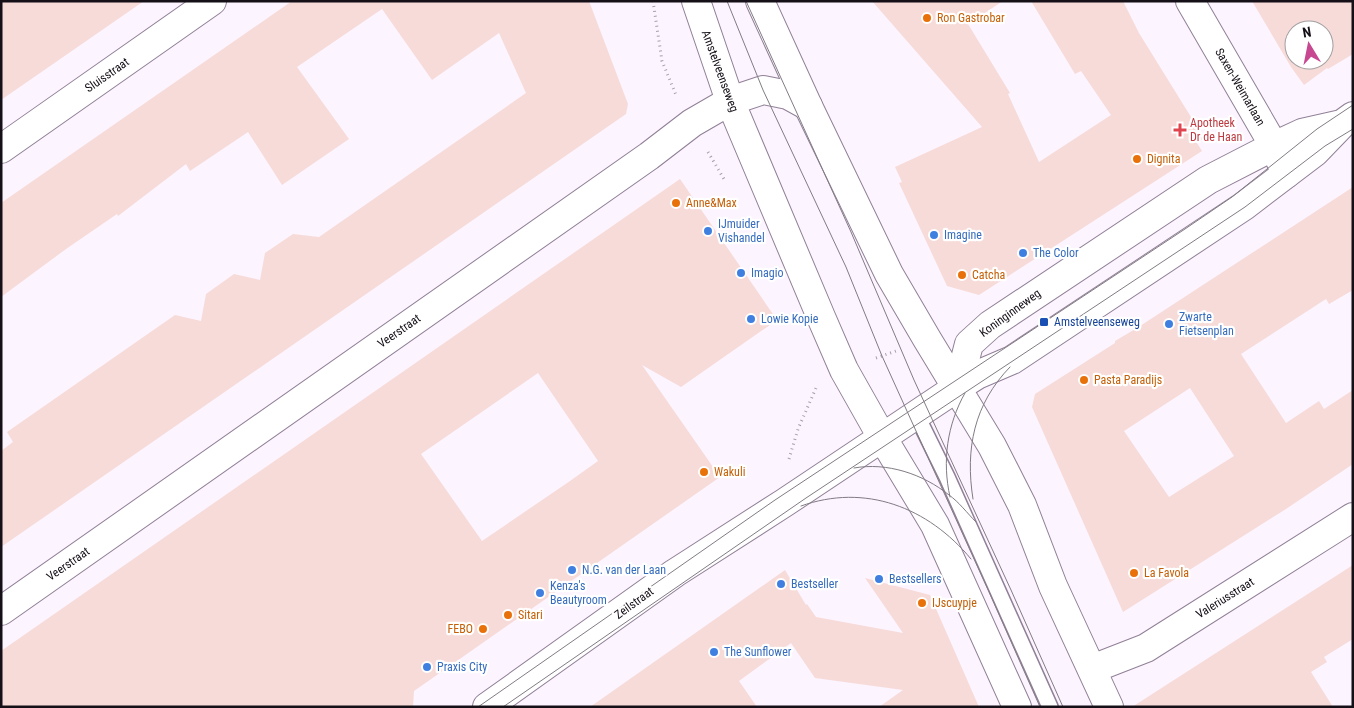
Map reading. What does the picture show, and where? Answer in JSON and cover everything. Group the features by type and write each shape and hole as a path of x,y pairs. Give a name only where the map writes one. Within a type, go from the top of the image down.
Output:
{"street":[{"name":"Sluisstraat","path":"1,148 212,1"},
{"name":"Amstelveenseweg","path":"696,1 730,100 844,370 935,525 1017,707"},
{"path":"760,1 889,274 992,446 1022,505 1053,586 1109,707"},
{"name":"Saxen-Weimarlaan","path":"1190,1 1274,146 1286,174"},
{"name":"Veerstraat","path":"1,611 633,167 692,123 730,100 763,90 788,95 808,106"},
{"name":"Koninginneweg","path":"958,387 969,344 990,325 1208,180 1302,133 1347,120"},
{"name":"Koninginneweg","path":"958,387 977,375 1012,360 1244,206 1315,152 1347,120"},
{"name":"Zeilstraat","path":"487,707 676,573 958,387"},
{"name":"Valeriusstraat","path":"1092,669 1146,648 1353,517"}],"lane":[{"path":"916,414 943,468 1050,707"}],"path":[{"path":"653,1 662,61 674,91 692,123"},
{"path":"784,503 785,476 791,449 818,382 844,370 927,339"}],"building":[{"path":"1,1 144,1 1,100"},
{"path":"292,1 589,1 628,104 626,114 1,547 1,451 13,442 7,432 175,315 201,321 206,294 234,274 260,280 265,253 293,234 319,237 526,93 499,33 432,80 382,9 297,67 349,139 282,185 248,132 190,171 186,164 118,216 117,214 66,249 1,297 1,203"},
{"path":"872,1 1003,1 968,24 1010,93 1008,94 1039,162 1111,115 1081,71 1075,74 1031,1 1123,1 1139,33 1204,138 1197,143 1202,151 979,295 947,286 899,183 902,182 895,167 982,127"},
{"path":"1252,1 1353,1 1353,54 1334,65 1334,20 1284,20 1284,55"},
{"path":"1293,70 1324,70 1304,85"},
{"path":"680,179 777,320 681,387 642,365 720,477 414,691 413,707 1,707 1,651","holes":["538,373 598,461 482,541 421,454"]},
{"path":"1353,187 1353,290 1329,304 1326,299 1241,354 1286,423 1319,401 1324,409 1353,390 1353,464 1286,509 1123,612 1032,407 1035,394","holes":["1190,388 1234,456 1169,497 1124,431"]},
{"path":"1353,565 1353,639 1324,657 1327,662 1311,672 1333,707 1132,707"},
{"path":"785,570 806,605 816,617 903,633 865,578 930,595 979,707 879,707 903,690 815,678 791,643 739,681 757,707 590,707"}],"tram line":[{"path":"727,1 763,90 846,267 882,356 1040,707"},
{"path":"746,1 851,232 914,380 1063,707"},
{"path":"478,707 775,500 1232,197 1317,129 1353,105"},
{"path":"503,707 806,498 1245,207 1325,146 1353,129"},
{"path":"973,499 970,462 975,428 988,396 1010,367"},
{"path":"950,497 946,457 950,430 965,393"},
{"path":"854,468 892,468 928,481 953,498 976,522"},
{"path":"801,506 849,497 872,499 894,504 915,513 935,526 954,541 971,559"}],"place":[{"name":"Ron Gastrobar","path":"927,18"},
{"name":"Apotheek Dr de Haan","path":"1180,130"},
{"name":"Dignita","path":"1137,159"},
{"name":"Anne&Max","path":"676,203"},
{"name":"IJmuider Vishandel","path":"708,231"},
{"name":"Imagine","path":"934,235"},
{"name":"The Color","path":"1023,253"},
{"name":"Imagio","path":"741,273"},
{"name":"Catcha","path":"962,275"},
{"name":"Lowie Kopie","path":"751,319"},
{"name":"Amstelveenseweg","path":"1044,322"},
{"name":"Zwarte Fietsenplan","path":"1169,324"},
{"name":"Pasta Paradijs","path":"1084,380"},
{"name":"Wakuli","path":"704,472"},
{"name":"N.G. van der Laan","path":"572,570"},
{"name":"La Favola","path":"1134,573"},
{"name":"Bestsellers","path":"879,579"},
{"name":"Bestseller","path":"781,584"},
{"name":"Kenza's Beautyroom","path":"540,593"},
{"name":"IJscuypje","path":"922,603"},
{"name":"Sitari","path":"508,615"},
{"name":"FEBO","path":"483,629"},
{"name":"The Sunflower","path":"714,652"},
{"name":"Praxis City","path":"427,667"}]}
